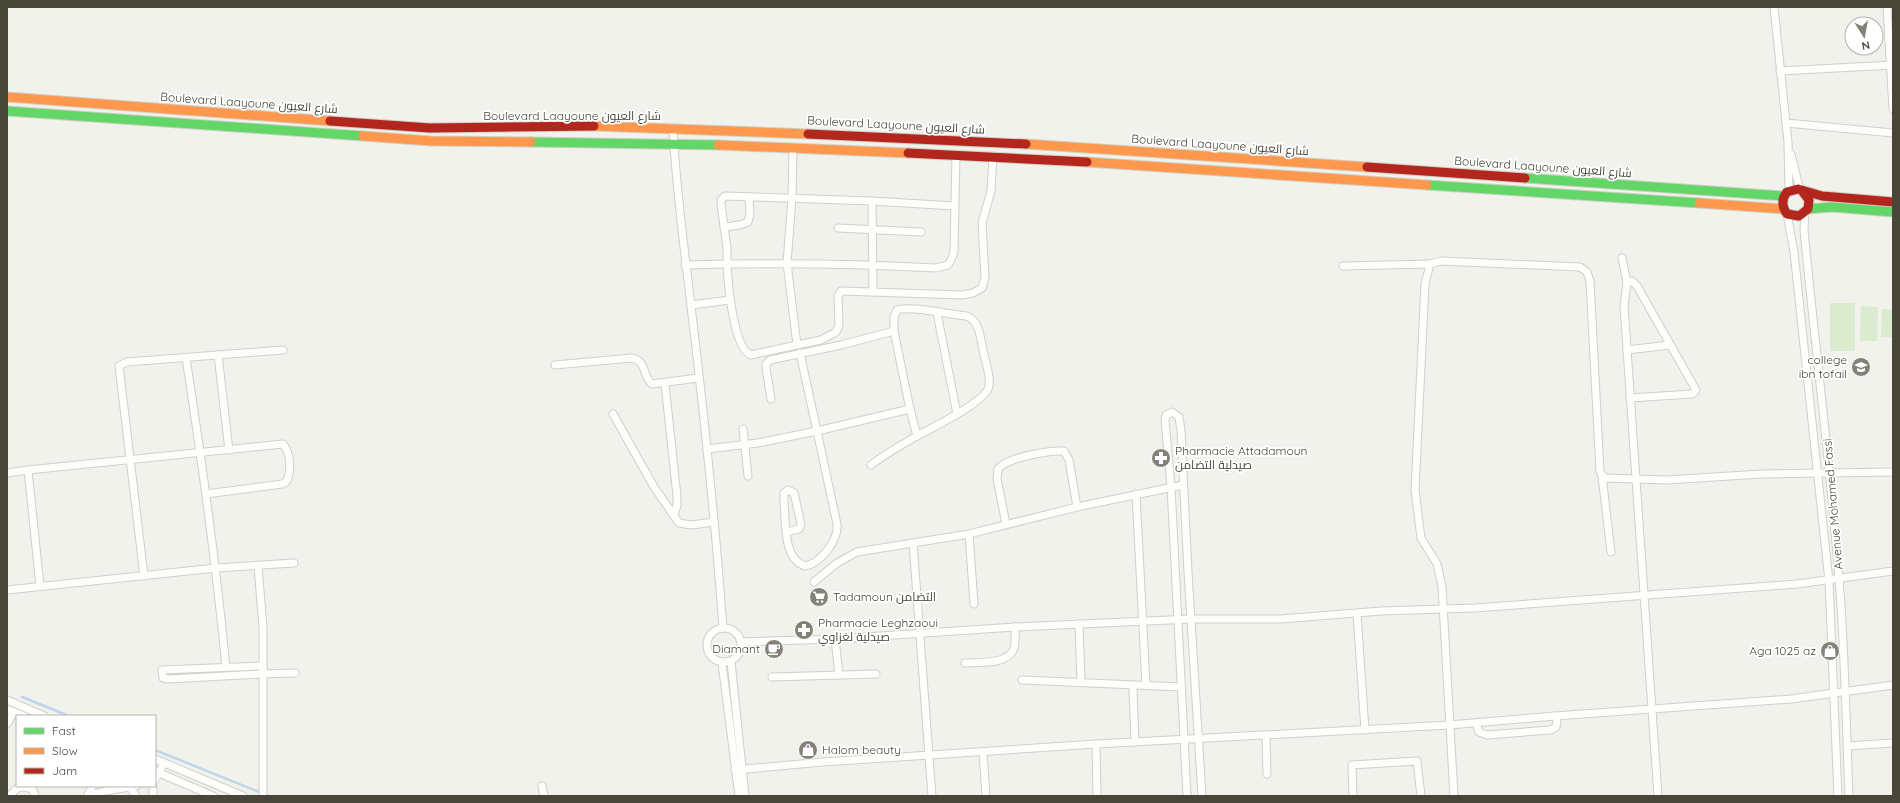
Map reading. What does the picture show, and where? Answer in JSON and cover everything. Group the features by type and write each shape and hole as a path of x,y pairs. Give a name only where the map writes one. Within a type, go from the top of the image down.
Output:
{"street":[{"path":"1774,7 1788,142 1785,211 1795,217 1807,211 1832,207 1893,212"},
{"path":"1887,7 1892,65 1893,109"},
{"path":"1780,71 1892,65"},
{"name":"Boulevard Laayoune شارع العيون","path":"7,97 430,128 606,126 1034,144 1786,194"},
{"name":"Boulevard Laayoune شارع العيون","path":"7,111 432,142 674,143 993,156 1785,211"},
{"path":"1786,123 1893,133"},
{"path":"673,128 685,265 707,449 723,628"},
{"path":"1788,142 1802,191 1809,200 1807,211"},
{"path":"793,148 792,198 787,263 797,345"},
{"path":"685,265 787,263 936,268 948,265 954,251 956,154"},
{"path":"954,206 792,198 731,196 723,198 721,204 730,300 740,343 751,355 822,340 836,332 840,320 838,296 841,291 962,296 973,293 982,288 985,278 982,223 991,191 993,156"},
{"path":"1786,194 1802,191 1822,196 1893,202"},
{"path":"724,227 740,225 748,222 750,214 749,197"},
{"path":"872,201 873,292"},
{"name":"Avenue Mohamed Fassi","path":"1785,211 1794,252 1829,580 1838,796"},
{"name":"Avenue Mohamed Fassi","path":"1807,211 1804,230 1830,473 1839,579 1849,796"},
{"path":"838,228 921,232"},
{"path":"1622,258 1627,282 1624,306 1658,796"},
{"path":"1343,266 1430,264 1441,261 1580,267 1587,272 1590,281 1600,464 1611,552"},
{"path":"1430,264 1425,284 1415,490 1421,538 1437,564 1442,587 1442,609 1454,796"},
{"path":"1627,282 1632,281 1637,286 1694,385 1695,392 1692,394 1630,398"},
{"path":"691,306 730,300"},
{"path":"871,465 917,436 935,428 976,402 987,392 989,386 987,369 975,321 967,316 913,309 898,310 894,317 894,331 917,436"},
{"path":"937,313 957,414"},
{"path":"771,399 766,375 766,364 774,359 841,345 894,331"},
{"path":"1627,350 1670,345"},
{"path":"144,576 119,366 126,362 283,350"},
{"path":"787,532 799,529 801,524 794,493 788,490 785,491 784,496 787,532 793,558 805,566 813,564 832,544 837,535 837,524 800,353"},
{"path":"218,355 229,450"},
{"path":"186,358 201,454 216,568 226,667"},
{"path":"555,365 615,358 636,358 644,367 649,382 652,384 665,384 698,378"},
{"path":"665,384 677,496 677,505 674,515"},
{"path":"707,449 744,445 816,431 910,409"},
{"path":"1187,796 1171,487 1165,420 1169,413 1177,414 1181,423 1183,485 1202,796"},
{"path":"613,414 654,487 682,524 714,522"},
{"path":"743,429 748,476"},
{"path":"7,472 201,454 283,444 288,451 289,478 286,482 282,484 206,494"},
{"path":"1006,524 997,474 1001,466 1015,460 1055,451 1067,453 1077,507"},
{"path":"28,470 40,586"},
{"path":"1602,476 1609,479 1636,480 1761,474 1893,472"},
{"path":"814,582 837,563 857,552 969,534 1077,507 1183,485"},
{"path":"1136,494 1146,686"},
{"path":"969,534 974,604"},
{"path":"913,543 921,633 932,796"},
{"path":"7,590 216,568 294,564"},
{"path":"258,566 263,628 264,796"},
{"path":"742,642 835,639 1015,627 1142,621 1191,619 1281,619 1644,595 1829,580 1893,571"},
{"path":"1175,572 1188,572"},
{"path":"1357,614 1365,730"},
{"path":"1079,624 1081,682"},
{"path":"966,663 987,662 1007,657 1014,648 1015,627"},
{"path":"723,628 734,631 742,642 740,652 731,662 722,663 715,660 707,649 707,641 710,635 716,630 723,628"},
{"path":"835,639 839,675"},
{"path":"731,662 739,769 739,796"},
{"path":"722,663 739,769 745,796"},
{"path":"263,666 162,670 161,674 163,678 168,679 294,673"},
{"path":"772,677 876,674"},
{"path":"1022,680 1182,687"},
{"path":"739,769 1096,744 1449,725 1790,698 1893,685"},
{"path":"1133,690 1135,742"},
{"path":"7,700 42,715"},
{"path":"7,724 11,710 22,715"},
{"path":"1476,723 1479,732 1483,734 1539,731 1556,727 1557,721 1555,716"},
{"path":"1266,736 1268,774"},
{"path":"1847,746 1893,742"},
{"path":"1096,744 1097,796"},
{"path":"983,752 986,796"},
{"path":"156,759 243,796"},
{"path":"1353,796 1352,765 1417,761 1421,796"},
{"path":"164,763 158,772 213,796"},
{"path":"542,786 544,796"},
{"path":"10,796 14,790 22,787"},
{"path":"26,787 33,790 35,796"},
{"path":"87,796 92,787"},
{"path":"87,796 105,790 125,787"}],"green space":[{"path":"1830,303 1855,303 1855,351 1830,351"},
{"path":"1861,306 1878,307 1877,341 1860,341"},
{"path":"1882,309 1893,309 1893,337 1881,337"}],"waterway":[{"path":"22,697 67,715"},
{"path":"156,750 269,796"}],"traffic: fast":[{"path":"7,111 363,136"},
{"path":"531,142 718,145"},
{"path":"1525,178 1783,196"},
{"path":"1427,185 1699,203"},
{"path":"1808,209 1832,207 1893,212"}],"traffic: slow":[{"path":"7,97 330,121"},
{"path":"594,126 808,134"},
{"path":"363,136 431,141 531,142"},
{"path":"1026,144 1367,167"},
{"path":"718,145 908,153"},
{"path":"1087,162 1427,185"},
{"path":"1699,203 1783,209"}],"traffic: jam":[{"path":"330,121 430,128 594,126"},
{"path":"808,134 1026,144"},
{"path":"908,153 1087,162"},
{"path":"1367,167 1525,178"},
{"path":"1803,192 1809,200 1808,209 1799,216 1787,214 1783,206 1784,197 1787,192 1798,189 1822,196 1893,202"}],"place":[{"name":"college ibn tofail","path":"1861,367"},
{"name":"Pharmacie Attadamoun صيدلية التضامن","path":"1161,458"},
{"name":"Tadamoun التضامن","path":"819,597"},
{"name":"Pharmacie Leghzaoui صيدلية لغزاوي","path":"804,630"},
{"name":"Diamant","path":"774,649"},
{"name":"Aga 1025 az","path":"1830,651"},
{"name":"Halom beauty","path":"808,750"}]}
